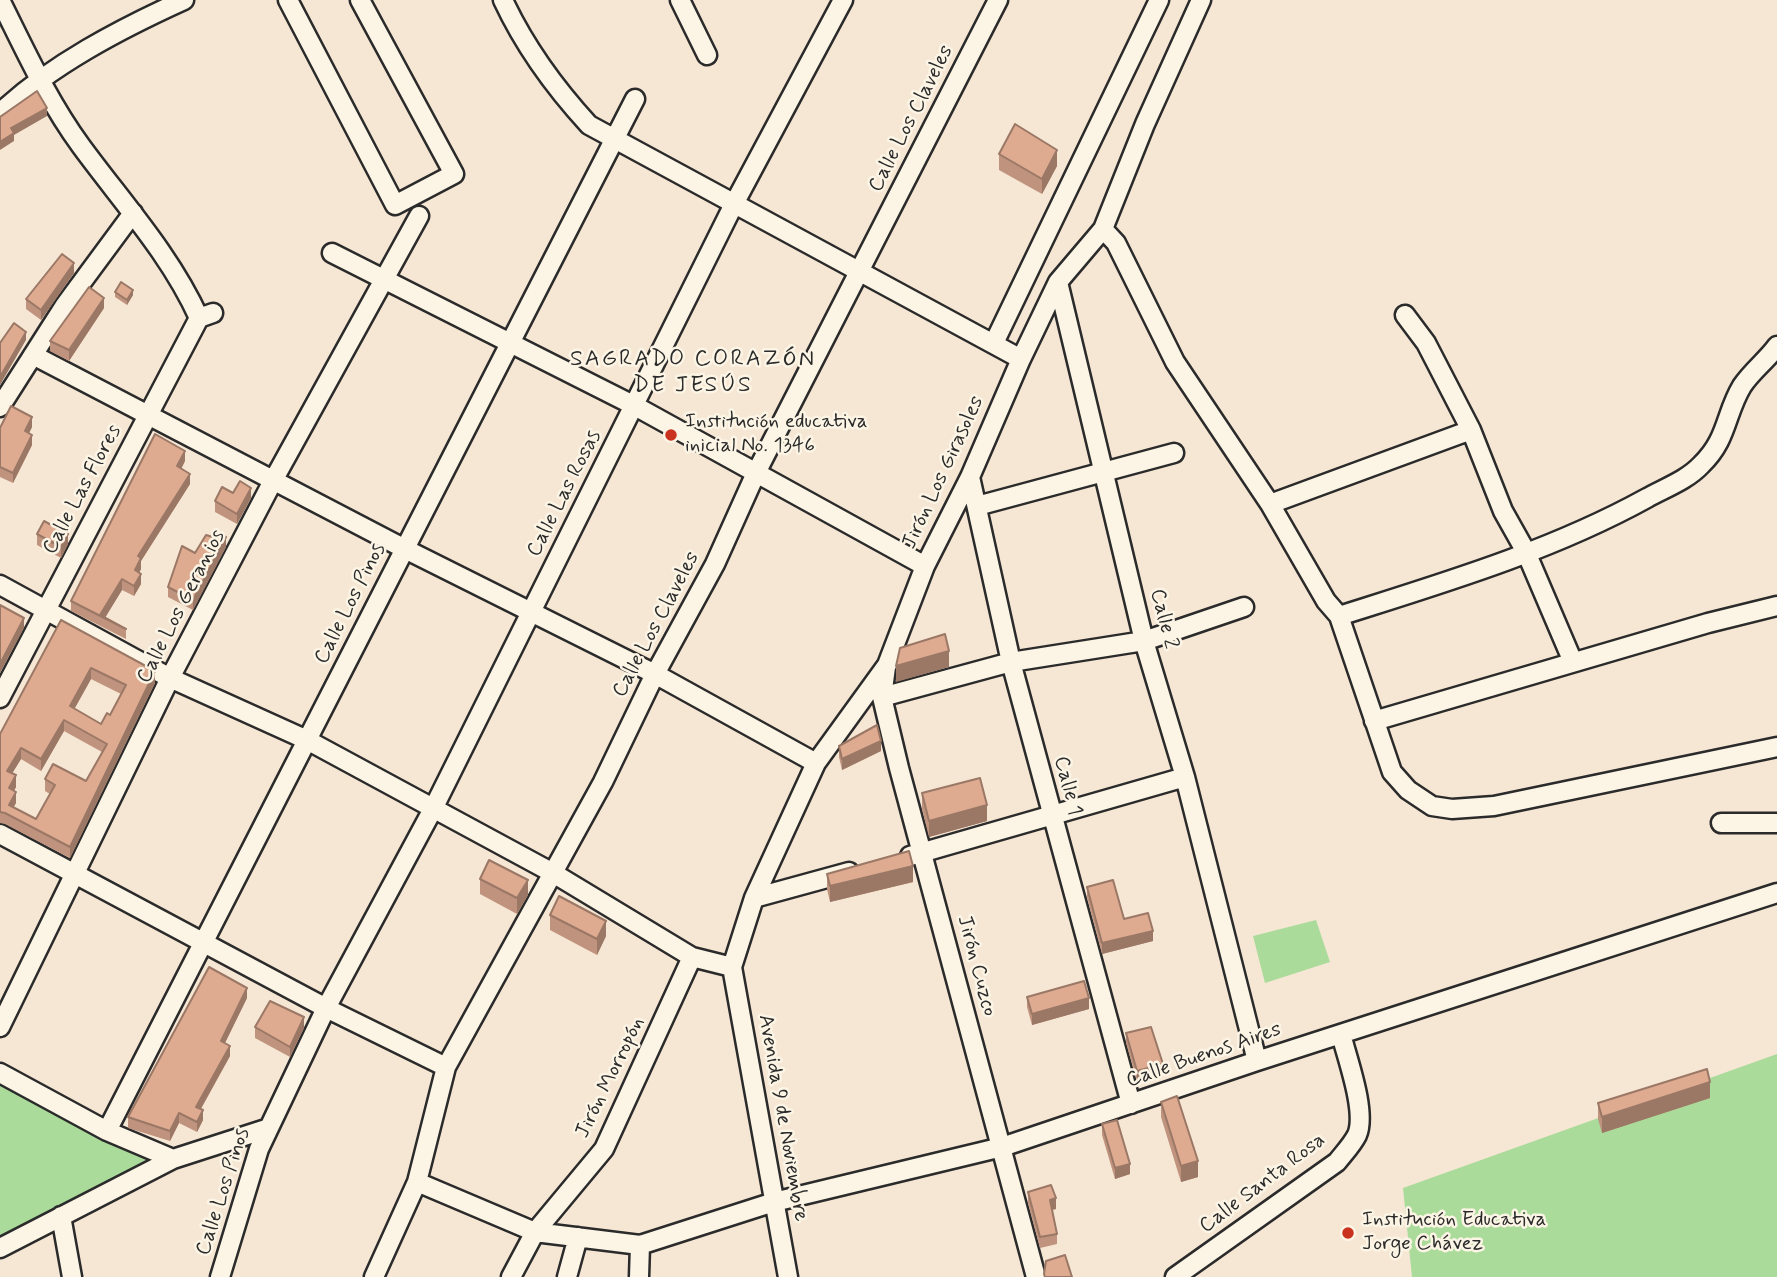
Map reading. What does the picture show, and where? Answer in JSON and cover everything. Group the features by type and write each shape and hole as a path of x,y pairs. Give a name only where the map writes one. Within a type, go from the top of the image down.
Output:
{"street":[{"path":"0,407 65,306 133,213 79,144 39,79 1,0"},
{"path":"0,113 39,79 148,7 184,0"},
{"path":"288,0 395,205 454,174 360,0"},
{"path":"503,0 515,25 570,105 589,125 1021,359"},
{"path":"680,0 706,55"},
{"name":"Calle Las Rosas","path":"326,1008 433,809 734,204 843,0"},
{"name":"Calle Los Claveles","path":"374,1277 417,1181 446,1067 603,782 655,674 715,564 756,472 998,0"},
{"path":"994,343 1159,0"},
{"name":"Jirón Los Girasoles","path":"732,967 754,898 816,763 887,665 925,566 970,477 1021,359 1058,282 1102,229 1144,124 1201,0"},
{"name":"Calle Los Pinos","path":"107,1131 202,941 617,140 635,99"},
{"name":"Calle Las Flores","path":"0,698 148,415 206,315 133,213"},
{"name":"Calle Los Geranios","path":"0,1027 170,678 274,479 419,216"},
{"path":"1102,229 1116,243 1175,362 1270,504 1326,601 1339,616 1392,772 1424,802 1452,808 1542,797 1777,747"},
{"path":"332,253 635,406 925,566"},
{"name":"Calle 2","path":"1058,282 1144,641 1185,777 1257,1061"},
{"path":"1405,315 1426,343 1471,429 1503,511 1526,552 1573,662"},
{"path":"1339,616 1526,552 1616,515 1693,473 1710,456 1725,432 1735,400 1748,377 1777,345"},
{"path":"33,355 405,549 655,674 816,763"},
{"path":"1270,504 1471,429"},
{"path":"977,506 1174,453"},
{"name":"Calle 1","path":"970,477 1011,662 1131,1104"},
{"path":"0,585 170,678 307,740 553,873 692,957 732,967"},
{"path":"1374,721 1573,662 1777,606"},
{"path":"882,697 1011,662 1144,641 1244,607"},
{"name":"Jirón Cuzco","path":"887,665 882,697 921,853 1036,1277"},
{"path":"895,860 1185,777"},
{"path":"1721,823 1777,823"},
{"path":"0,834 326,1008 446,1067"},
{"path":"754,898 869,867"},
{"name":"Calle Buenos Aires","path":"640,1245 774,1202 1002,1147 1257,1061 1777,893"},
{"name":"Jirón Morropón","path":"511,1277 535,1232 604,1149 692,957"},
{"name":"Avenida 9 de Noviembre","path":"732,967 788,1277"},
{"name":"Calle Los Pinos","path":"220,1277 259,1149 326,1008"},
{"name":"Calle Santa Rosa","path":"1175,1277 1337,1161 1348,1149 1358,1133 1360,1110 1341,1034"},
{"path":"0,1073 107,1131 173,1160"},
{"path":"0,1248 173,1160 269,1128"},
{"path":"417,1181 535,1232 640,1245 639,1277"},
{"path":"61,1216 72,1277"},
{"path":"567,1277 578,1237"}],"green space":[{"path":"1316,920 1330,962 1265,983 1253,936"},
{"path":"1777,1054 1777,1277 1412,1277 1403,1188"},
{"path":"0,1083 149,1161 0,1238"}],"building":[{"path":"37,91 47,108 11,128 14,133 0,142 0,117"},
{"path":"1015,124 1057,150 1042,179 999,154"},
{"path":"62,254 74,263 41,310 26,299"},
{"path":"121,282 133,290 127,300 115,292"},
{"path":"89,287 104,298 69,350 50,341"},
{"path":"14,323 26,332 0,377 0,343"},
{"path":"11,406 32,417 25,431 32,435 13,473 0,467 0,428"},
{"path":"155,434 185,451 177,466 190,474 138,556 141,558 135,570 141,574 134,586 122,579 100,615 126,629 71,601"},
{"path":"240,481 251,488 237,514 215,501 222,487 233,493"},
{"path":"44,521 68,534 61,547 37,534"},
{"path":"206,535 220,539 222,535 226,537 193,600 168,587 182,546 195,553"},
{"path":"0,605 24,618 0,664"},
{"path":"61,620 155,671 70,847 0,812 0,734","holes":["91,668 126,685 110,715 107,713 101,724 70,706","64,720 107,744 86,781 53,764 45,779 55,785 36,819 9,805 16,792 9,788 16,775 7,771 21,748 41,759"]},
{"path":"945,634 949,651 896,666 900,648"},
{"path":"877,725 881,741 842,759 839,746"},
{"path":"980,778 987,805 929,821 922,793"},
{"path":"909,851 913,866 830,886 827,874"},
{"path":"489,860 528,880 517,898 480,879"},
{"path":"1113,880 1124,919 1148,913 1153,931 1102,943 1087,887"},
{"path":"559,896 606,921 597,939 550,915"},
{"path":"209,967 247,988 221,1041 230,1046 196,1107 203,1110 197,1122 179,1113 170,1131 128,1117"},
{"path":"1084,981 1089,998 1032,1014 1027,997"},
{"path":"270,1001 304,1017 290,1047 255,1027"},
{"path":"1151,1027 1163,1064 1137,1071 1126,1033"},
{"path":"1707,1069 1710,1082 1602,1117 1598,1103"},
{"path":"1177,1096 1198,1161 1181,1166 1161,1102"},
{"path":"1117,1120 1130,1164 1115,1168 1102,1124"},
{"path":"1051,1185 1056,1198 1050,1200 1057,1234 1040,1237 1028,1192"},
{"path":"1065,1255 1072,1277 1045,1277 1046,1261"}],"place":[{"name":"Institución educativa inicial No. 1346","path":"671,435"},
{"name":"Institución Educativa Jorge Chávez","path":"1348,1233"}],"district":[{"name":"SAGRADO CORAZÓN DE JESÚS","path":"693,373"}]}
